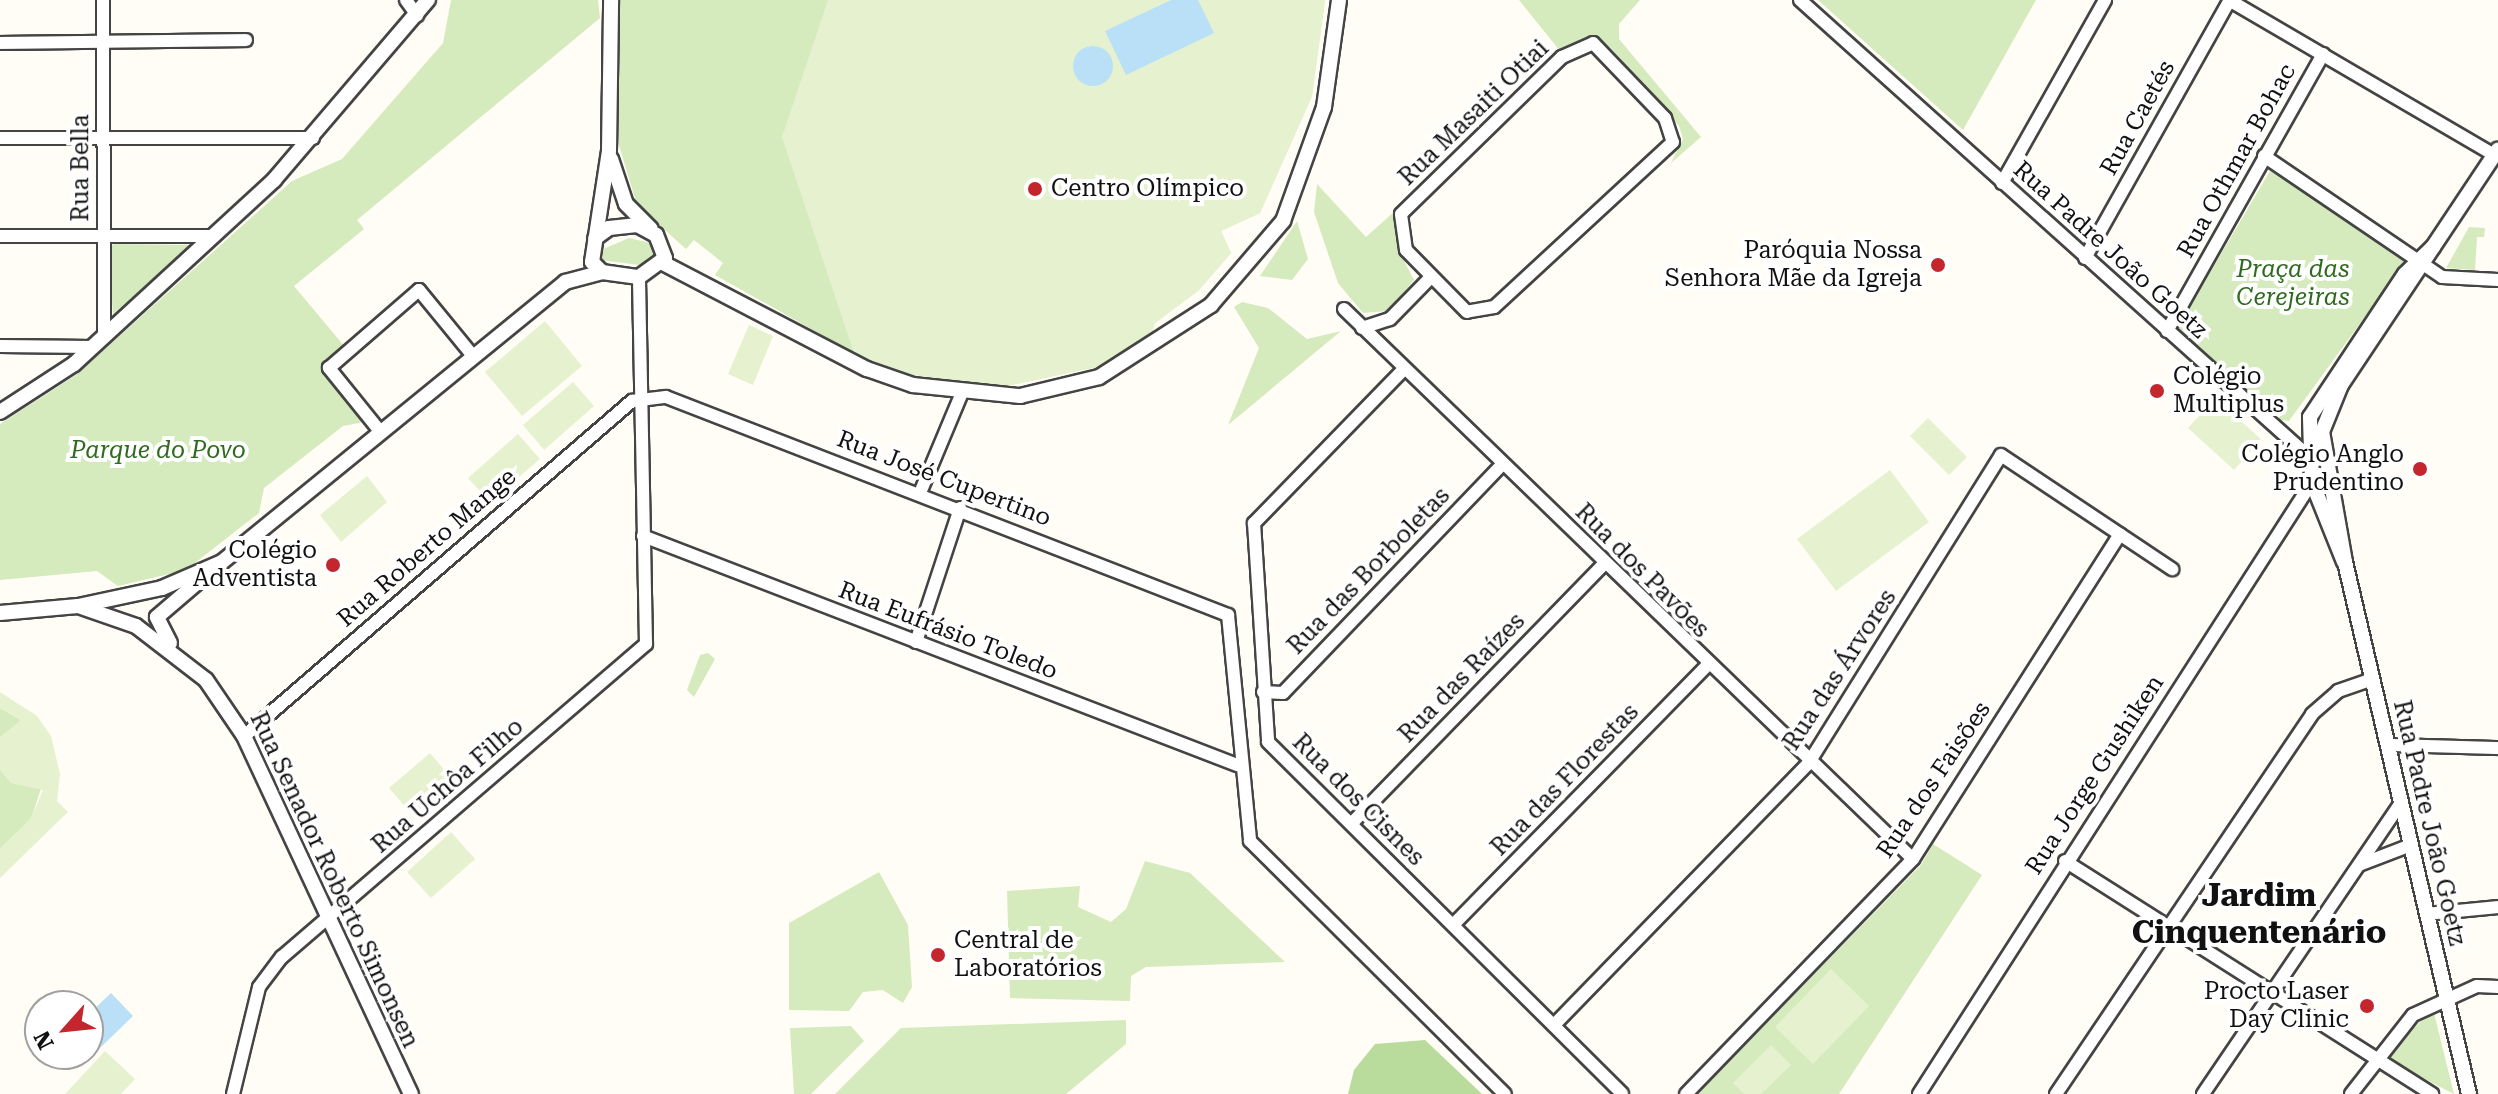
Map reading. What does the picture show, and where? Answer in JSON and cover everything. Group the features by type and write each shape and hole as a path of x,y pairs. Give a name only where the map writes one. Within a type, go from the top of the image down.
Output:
{"street":[{"name":"Rua Bella","path":"98,342 103,237 103,0"},
{"path":"406,0 417,15"},
{"path":"0,412 98,342 214,236 313,138 428,0"},
{"path":"602,272 592,262 609,151 611,0"},
{"path":"609,151 626,204 656,235 663,263 867,369 961,395 1020,396 1099,377 1225,291 1283,221 1304,176 1324,107 1339,0"},
{"name":"Rua Padre João Goetz","path":"1800,0 2308,456 2312,482 2345,562"},
{"path":"2002,183 2105,0"},
{"path":"2230,0 2496,152 2434,246 2325,387 2310,417 2308,456"},
{"name":"Rua Caetés","path":"2085,258 2230,0"},
{"path":"0,43 246,40"},
{"name":"Rua Masaiti Otiai","path":"1580,45 1605,50 1665,118 1673,142 1481,312 1467,312 1431,277 1406,250 1401,214 1580,45"},
{"name":"Rua Othmar Bohac","path":"2167,331 2323,54"},
{"path":"0,138 313,138"},
{"path":"2264,156 2442,277 2498,280"},
{"path":"595,238 625,224 656,235"},
{"path":"0,236 214,236"},
{"name":"Rua Padre João Goetz","path":"2421,262 2327,415 2323,450 2345,562 2469,1094"},
{"path":"178,651 157,617 379,430 565,282 602,272 639,277 663,263"},
{"path":"639,277 643,536"},
{"path":"1362,328 1390,319 1431,277"},
{"path":"379,430 329,368 419,290 473,356"},
{"name":"Rua dos Pavões","path":"1344,309 1808,764 1913,859"},
{"path":"0,346 98,342"},
{"name":"Rua dos Cisnes","path":"1403,370 1254,523 1268,742 1622,1094"},
{"path":"920,493 961,395"},
{"name":"Rua José Cupertino","path":"641,397 666,397 960,508 1228,615 1237,765"},
{"name":"Rua Roberto Mange","path":"244,736 641,397"},
{"name":"Rua das Árvores","path":"1554,1025 1808,764 2001,455 2120,534"},
{"name":"Rua das Borboletas","path":"1263,692 1283,693 1502,465"},
{"name":"Rua Jorge Gushiken","path":"1919,1094 2065,861 2312,482"},
{"path":"916,642 960,508"},
{"path":"2120,534 2172,569"},
{"name":"Rua dos Faisões","path":"1686,1094 1913,859 2120,534"},
{"name":"Rua Eufrásio Toledo","path":"643,536 1237,765"},
{"name":"Rua Uchôa Filho","path":"233,1094 259,987 328,918 646,644 643,536"},
{"path":"78,606 162,588 222,562"},
{"name":"Rua das Raízes","path":"1352,823 1604,564"},
{"name":"Rua Senador Roberto Simonsen","path":"0,613 78,606 136,626 178,651 244,736 411,1094"},
{"name":"Rua das Florestas","path":"1453,925 1707,666"},
{"path":"2056,1094 2166,926 2312,714 2338,691 2372,679"},
{"path":"2389,745 2498,748"},
{"path":"1237,765 1250,841 1505,1094"},
{"path":"2203,1094 2269,990 2401,803"},
{"path":"2356,867 2411,845"},
{"path":"2065,861 2432,1094"},
{"path":"2427,914 2498,907"},
{"path":"2351,1094 2375,1057 2413,1015 2447,997 2498,987"}],"green space":[{"name":"Parque do Povo","path":"451,0 598,0 600,18 357,220 364,229 294,286 345,347 321,368 364,422 343,426 264,488 259,513 186,570 118,586 97,571 0,580 0,424 76,375 292,181 342,159 443,43"},
{"name":"Centro Olímpico","path":"620,0 1325,0 1312,96 1260,213 1221,231 1231,253 1199,290 1155,323 1151,336 1101,366 1006,386 906,374 854,353 715,275 723,263 694,240 686,249 637,205 618,142"},
{"name":"Centro Olímpico","path":"828,0 1325,0 1312,96 1260,213 1221,231 1231,253 1199,290 1155,323 1151,336 1101,366 1006,386 906,374 854,353 782,137"},
{"path":"1519,0 1640,0 1619,24 1619,39 1701,137 1671,163 1683,139 1679,126 1610,47 1584,38 1560,51"},
{"path":"1818,0 2036,0 1963,130"},
{"name":"Praça das Cerejeiras","path":"2270,171 2409,256 2289,421 2275,419 2176,330"},
{"path":"1317,184 1366,237 1396,210 1400,253 1414,280 1388,311 1363,313 1338,283 1314,212"},
{"path":"1297,221 1308,259 1292,280 1260,276"},
{"path":"2469,227 2485,228 2484,237 2477,237 2475,270 2446,268"},
{"path":"629,238 650,243 656,256 639,265 601,260 601,250"},
{"path":"114,244 193,245 113,314 108,248"},
{"path":"1242,302 1268,308 1307,339 1341,331 1228,425 1259,348 1234,307"},
{"path":"545,321 582,366 522,416 485,372"},
{"path":"749,325 773,336 753,385 728,374"},
{"path":"573,382 594,406 544,450 523,425"},
{"path":"2215,398 2261,439 2234,470 2188,428"},
{"path":"1928,418 1967,457 1949,475 1910,436"},
{"path":"518,434 540,459 490,502 468,478"},
{"path":"1890,470 1929,522 1836,591 1797,539"},
{"path":"367,476 387,502 341,542 320,515"},
{"path":"708,653 715,659 694,697 687,690 700,655"},
{"path":"0,692 37,716 51,736 60,774 57,801 68,812 0,878 0,849 31,818 43,790 11,783 0,770 0,737 21,720 0,708"},
{"path":"0,708 21,720 46,773 31,819 0,849"},
{"path":"430,753 454,781 413,816 389,788"},
{"path":"451,832 475,859 431,898 407,872"},
{"path":"1933,844 1982,875 1839,1094 1697,1094 1921,865"},
{"path":"1145,861 1190,873 1285,962 1146,967 1131,976 1130,1001 1010,998 1007,891 1080,886 1078,907 1111,922 1126,909"},
{"path":"879,872 908,925 912,987 903,1003 883,990 863,992 849,1011 789,1010 789,923"},
{"path":"1831,969 1869,1006 1813,1064 1775,1027"},
{"path":"2433,1009 2454,1094 2384,1058"},
{"path":"1126,1020 1126,1044 1066,1094 835,1094 901,1028"},
{"path":"851,1026 864,1041 811,1094 794,1094 790,1028"},
{"path":"1425,1040 1482,1094 1348,1094 1354,1070 1375,1044"},
{"path":"1771,1045 1791,1065 1761,1094 1744,1094 1733,1083"},
{"path":"104,1052 135,1079 121,1094 65,1094 87,1070 104,1070"}],"water":[{"path":"1171,0 1198,0 1214,33 1126,75 1105,31"},
{"path":"1093,46 1107,52 1113,66 1107,80 1093,86 1079,80 1073,66 1079,52"},
{"path":"111,993 133,1016 104,1044 104,1000"}],"place":[{"name":"Centro Olímpico","path":"1035,189"},
{"name":"Paróquia Nossa Senhora Mãe da Igreja","path":"1938,265"},
{"name":"Colégio Multiplus","path":"2157,391"},
{"name":"Colégio Anglo Prudentino","path":"2420,469"},
{"name":"Colégio Adventista","path":"333,565"},
{"name":"Central de Laboratórios","path":"938,955"},
{"name":"Procto Laser Day Clinic","path":"2367,1006"}],"district":[{"name":"Jardim Cinquentenário","path":"2259,914"}]}
